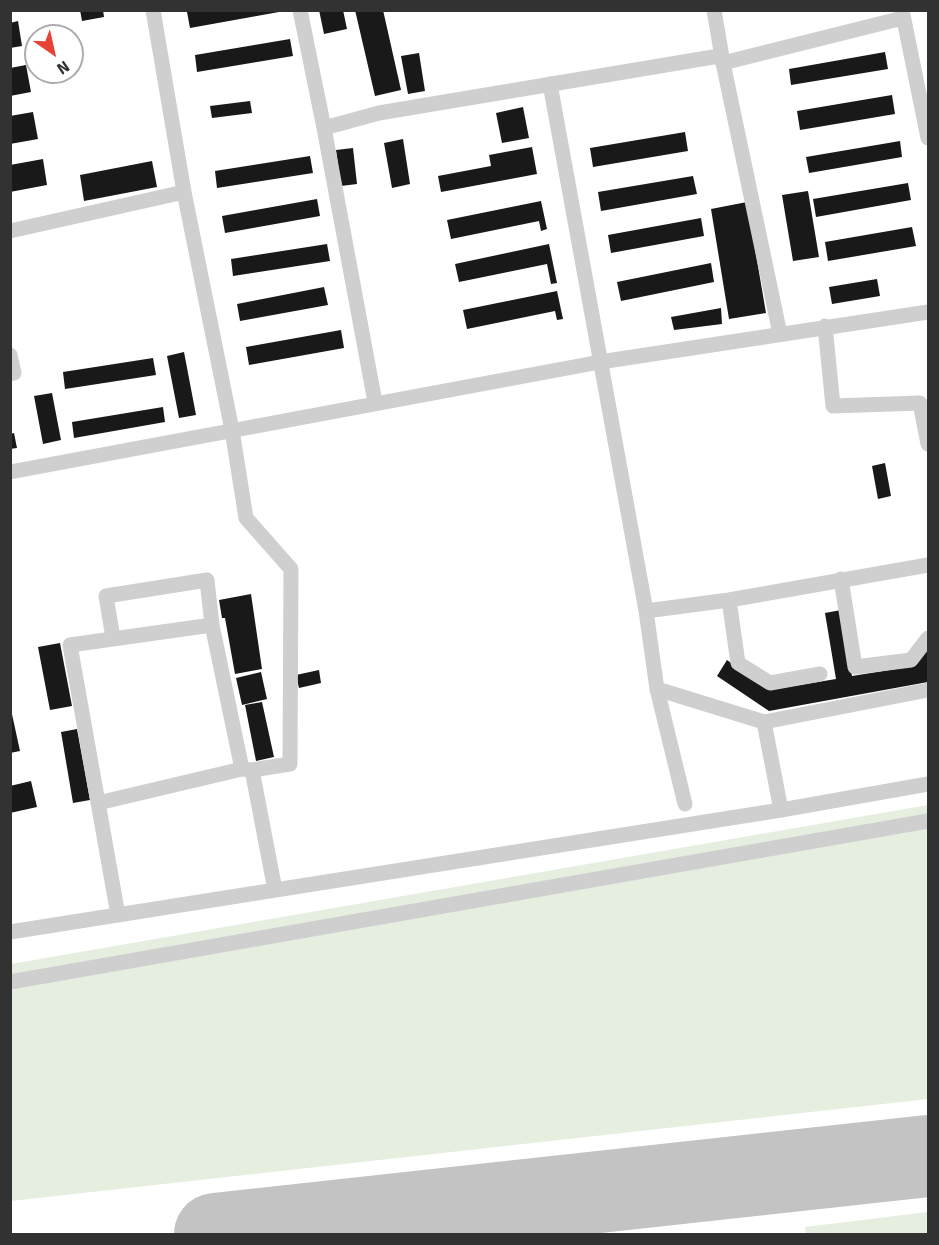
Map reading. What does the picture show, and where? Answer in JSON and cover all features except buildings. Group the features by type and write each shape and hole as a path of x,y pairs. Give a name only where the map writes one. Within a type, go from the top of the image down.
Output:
{"street":[{"path":"98,803 247,769 290,764 291,569 246,518 232,430 184,192 153,10"},
{"path":"300,10 375,402"},
{"path":"714,10 780,334"},
{"path":"723,63 903,14 928,138"},
{"path":"324,128 379,113 550,84 719,57 723,63"},
{"path":"550,84 646,611 657,688 685,804"},
{"path":"10,231 184,192"},
{"path":"10,472 375,402 600,362 928,312"},
{"path":"825,326 833,406 920,403 928,444"},
{"path":"10,355 14,373 10,374"},
{"path":"646,611 729,600 841,579 928,566"},
{"path":"841,579 855,667 911,660 928,638"},
{"path":"113,638 106,596 207,580 212,625 276,890"},
{"path":"729,600 738,663 770,682 820,674"},
{"path":"118,915 70,645 212,625"},
{"path":"657,688 764,722 928,690"},
{"path":"764,722 781,810"},
{"path":"10,932 781,810 928,784"},
{"path":"10,982 928,821"}],"shaded area":[{"path":"928,805 928,819 11,980 11,964"},
{"path":"928,824 928,1099 11,1201 11,985"},
{"path":"928,1212 928,1234 806,1234 805,1227"}],"runway":[{"path":"215,1234 928,1156"}]}
